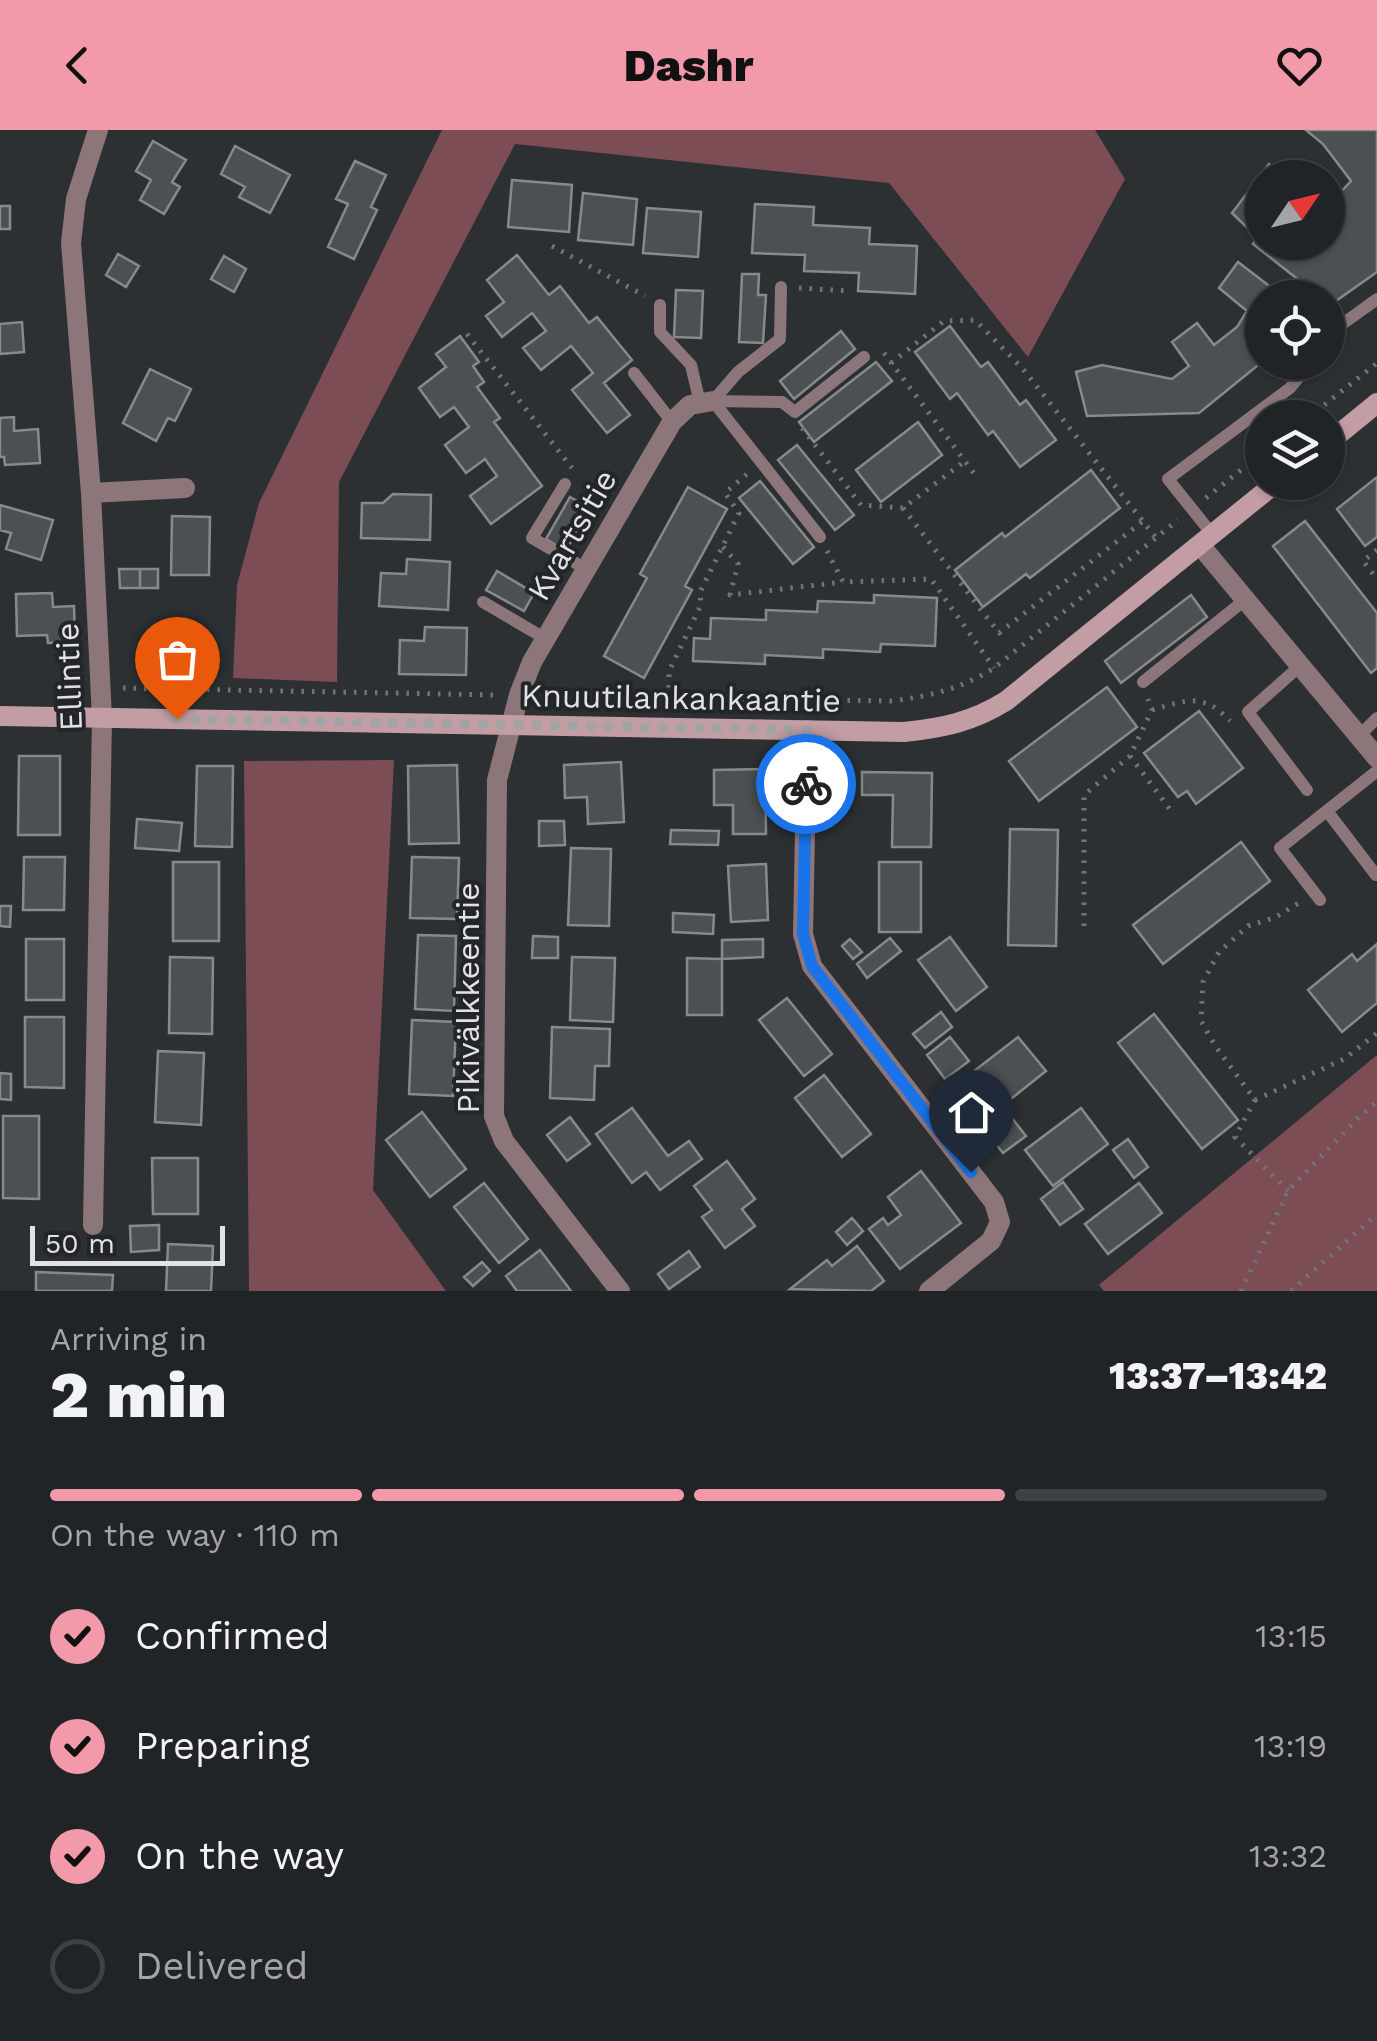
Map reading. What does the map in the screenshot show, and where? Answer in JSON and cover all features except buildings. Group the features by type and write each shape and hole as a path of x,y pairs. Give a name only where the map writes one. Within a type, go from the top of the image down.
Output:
{"street":[{"name":"Ellintie","path":"93,1226 102,688 71,243 76,199 98,130"},
{"name":"Kvartsitie","path":"512,724 519,695 546,639 672,422 690,405 707,402"},
{"path":"1345,428 1377,403"},
{"path":"91,493 185,488"},
{"name":"Knuutilankankaantie","path":"0,716 904,732 947,728 978,718 1006,701 1255,500"},
{"path":"1206,540 1246,600 1377,758"},
{"name":"Pikivälkkeentie","path":"512,724 497,780 494,1116 504,1141 620,1291"},
{"path":"807,730 803,934 812,966 994,1202 1000,1222 991,1241 929,1291"}],"lane":[{"path":"707,402 780,340 780,287"},
{"path":"1345,323 1377,299"},
{"path":"660,305 660,332 691,364 707,402 820,537"},
{"path":"707,402 782,402 795,412 864,357"},
{"path":"634,372 672,422"},
{"path":"1206,540 1192,509 1168,478 1296,380"},
{"path":"564,484 532,538 586,569"},
{"path":"1142,682 1246,600"},
{"path":"484,602 546,639"},
{"path":"1300,666 1248,712 1307,790"},
{"path":"1359,736 1377,718"},
{"path":"1316,896 1280,848 1377,771"},
{"path":"1327,811 1376,875"}],"path":[{"path":"552,246 660,305"},
{"path":"780,287 850,290"},
{"path":"891,363 944,321 975,320 1022,369 1156,538"},
{"path":"467,334 572,468 564,484"},
{"path":"864,357 878,345 976,476"},
{"path":"1331,400 1377,364"},
{"path":"782,402 861,505 902,508 965,461"},
{"path":"670,698 669,671 700,606 700,592 740,513 725,493 761,462"},
{"path":"102,688 892,701 939,694 969,684 994,668 1245,467"},
{"path":"902,508 999,633 1142,522"},
{"path":"820,537 843,582"},
{"path":"722,547 738,564 730,595 843,582 931,579 994,668"},
{"path":"1377,550 1363,561 1377,579"},
{"path":"1084,926 1084,795 1130,756 1152,710 1142,682"},
{"path":"1152,710 1199,700 1215,705 1230,722 1248,712"},
{"path":"1130,756 1172,812"},
{"path":"1255,1100 1201,1021 1203,982 1219,952 1248,926 1276,918 1316,896"},
{"path":"1288,1190 1235,1137 1255,1100 1344,1059 1377,1032"},
{"path":"1241,1291 1288,1190 1358,1116 1377,1102"},
{"path":"1291,1291 1377,1214"}],"shaded area":[{"path":"442,130 1095,130 1125,179 1028,357 889,183 515,144 339,482 337,682 233,678 237,585 259,503"},
{"path":"394,760 373,1190 446,1291 249,1291 244,761"},
{"path":"1377,1055 1377,1291 1104,1291 1099,1285"}],"way so far":[{"path":"177,719 807,730 806,784"}],"route":[{"path":"806,784 803,934 812,966 971,1172"}]}
